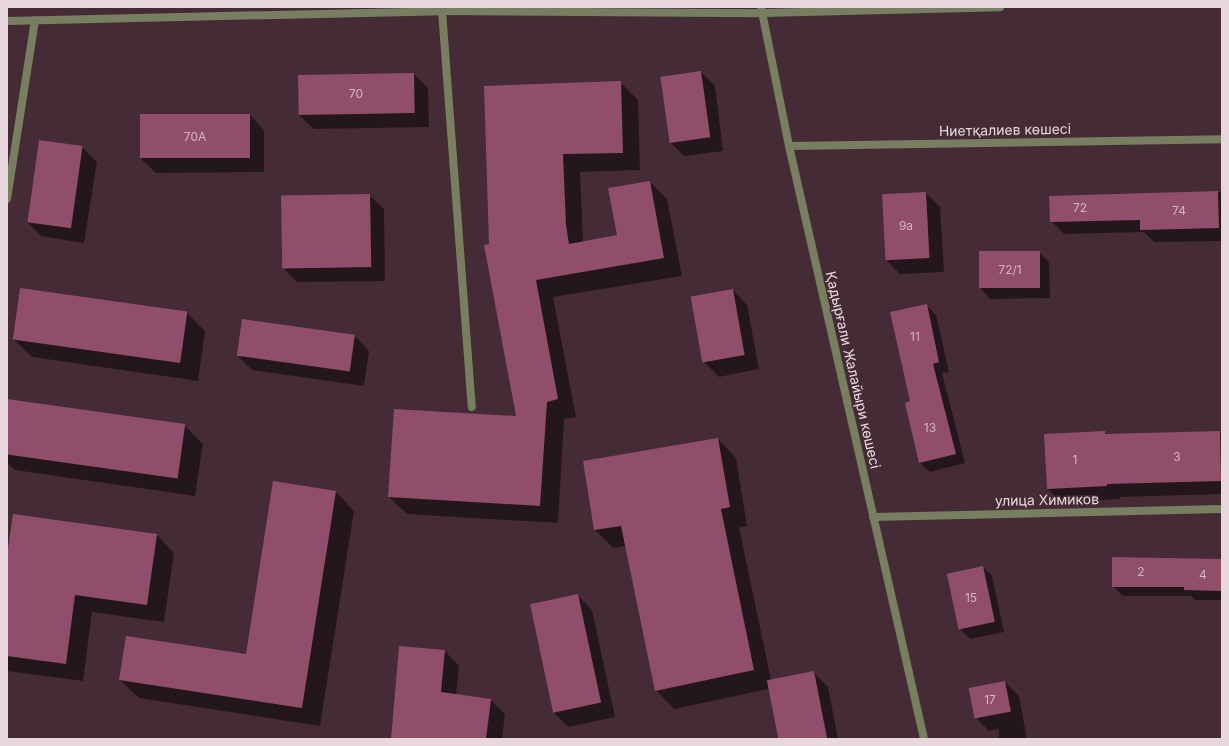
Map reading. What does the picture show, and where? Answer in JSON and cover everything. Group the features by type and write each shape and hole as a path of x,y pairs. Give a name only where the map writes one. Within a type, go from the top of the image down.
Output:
{"street":[{"path":"7,21 442,11 761,10 1000,7"},
{"name":"Қадырғали Жалайыри көшесі","path":"761,10 789,146 924,739"},
{"path":"442,11 472,407"},
{"path":"7,200 35,20"},
{"name":"Ниетқалиев көшесі","path":"789,146 1222,140"},
{"name":"улица Химиков","path":"873,518 1222,509"}],"building":[{"path":"701,71 710,137 670,143 660,77"},
{"path":"414,73 415,113 299,115 298,75"},
{"path":"621,81 623,153 563,154 566,225 569,244 617,235 608,188 650,181 664,258 536,280 558,399 547,402 540,506 388,497 394,409 516,416 484,245 489,244 484,86"},
{"path":"140,114 250,114 250,158 140,158"},
{"path":"39,140 83,146 71,228 27,222"},
{"path":"1218,191 1219,228 1140,230 1140,220 1050,222 1049,196"},
{"path":"926,192 929,258 886,260 882,194"},
{"path":"370,194 371,267 282,269 281,196"},
{"path":"979,251 1040,251 1040,288 979,288"},
{"path":"20,288 187,312 180,363 13,339"},
{"path":"733,289 745,355 702,362 691,296"},
{"path":"927,304 939,362 933,364 956,454 919,463 905,403 910,401 890,312"},
{"path":"242,319 355,335 350,372 237,356"},
{"path":"7,399 185,424 178,479 7,455"},
{"path":"1105,431 1105,434 1220,431 1221,481 1107,484 1107,486 1047,489 1044,434"},
{"path":"718,438 730,507 721,509 754,670 655,691 621,526 594,530 583,461"},
{"path":"273,481 336,491 302,708 119,680 126,636 246,654"},
{"path":"13,514 157,534 147,605 75,595 66,664 7,656 7,556"},
{"path":"1112,557 1222,559 1222,591 1184,590 1184,587 1112,587"},
{"path":"983,566 995,622 959,629 947,574"},
{"path":"578,594 601,703 553,713 530,604"},
{"path":"399,646 445,650 441,692 491,699 486,739 391,739"},
{"path":"814,671 827,739 778,739 767,680"},
{"path":"1005,681 1011,711 975,718 969,688"}]}
